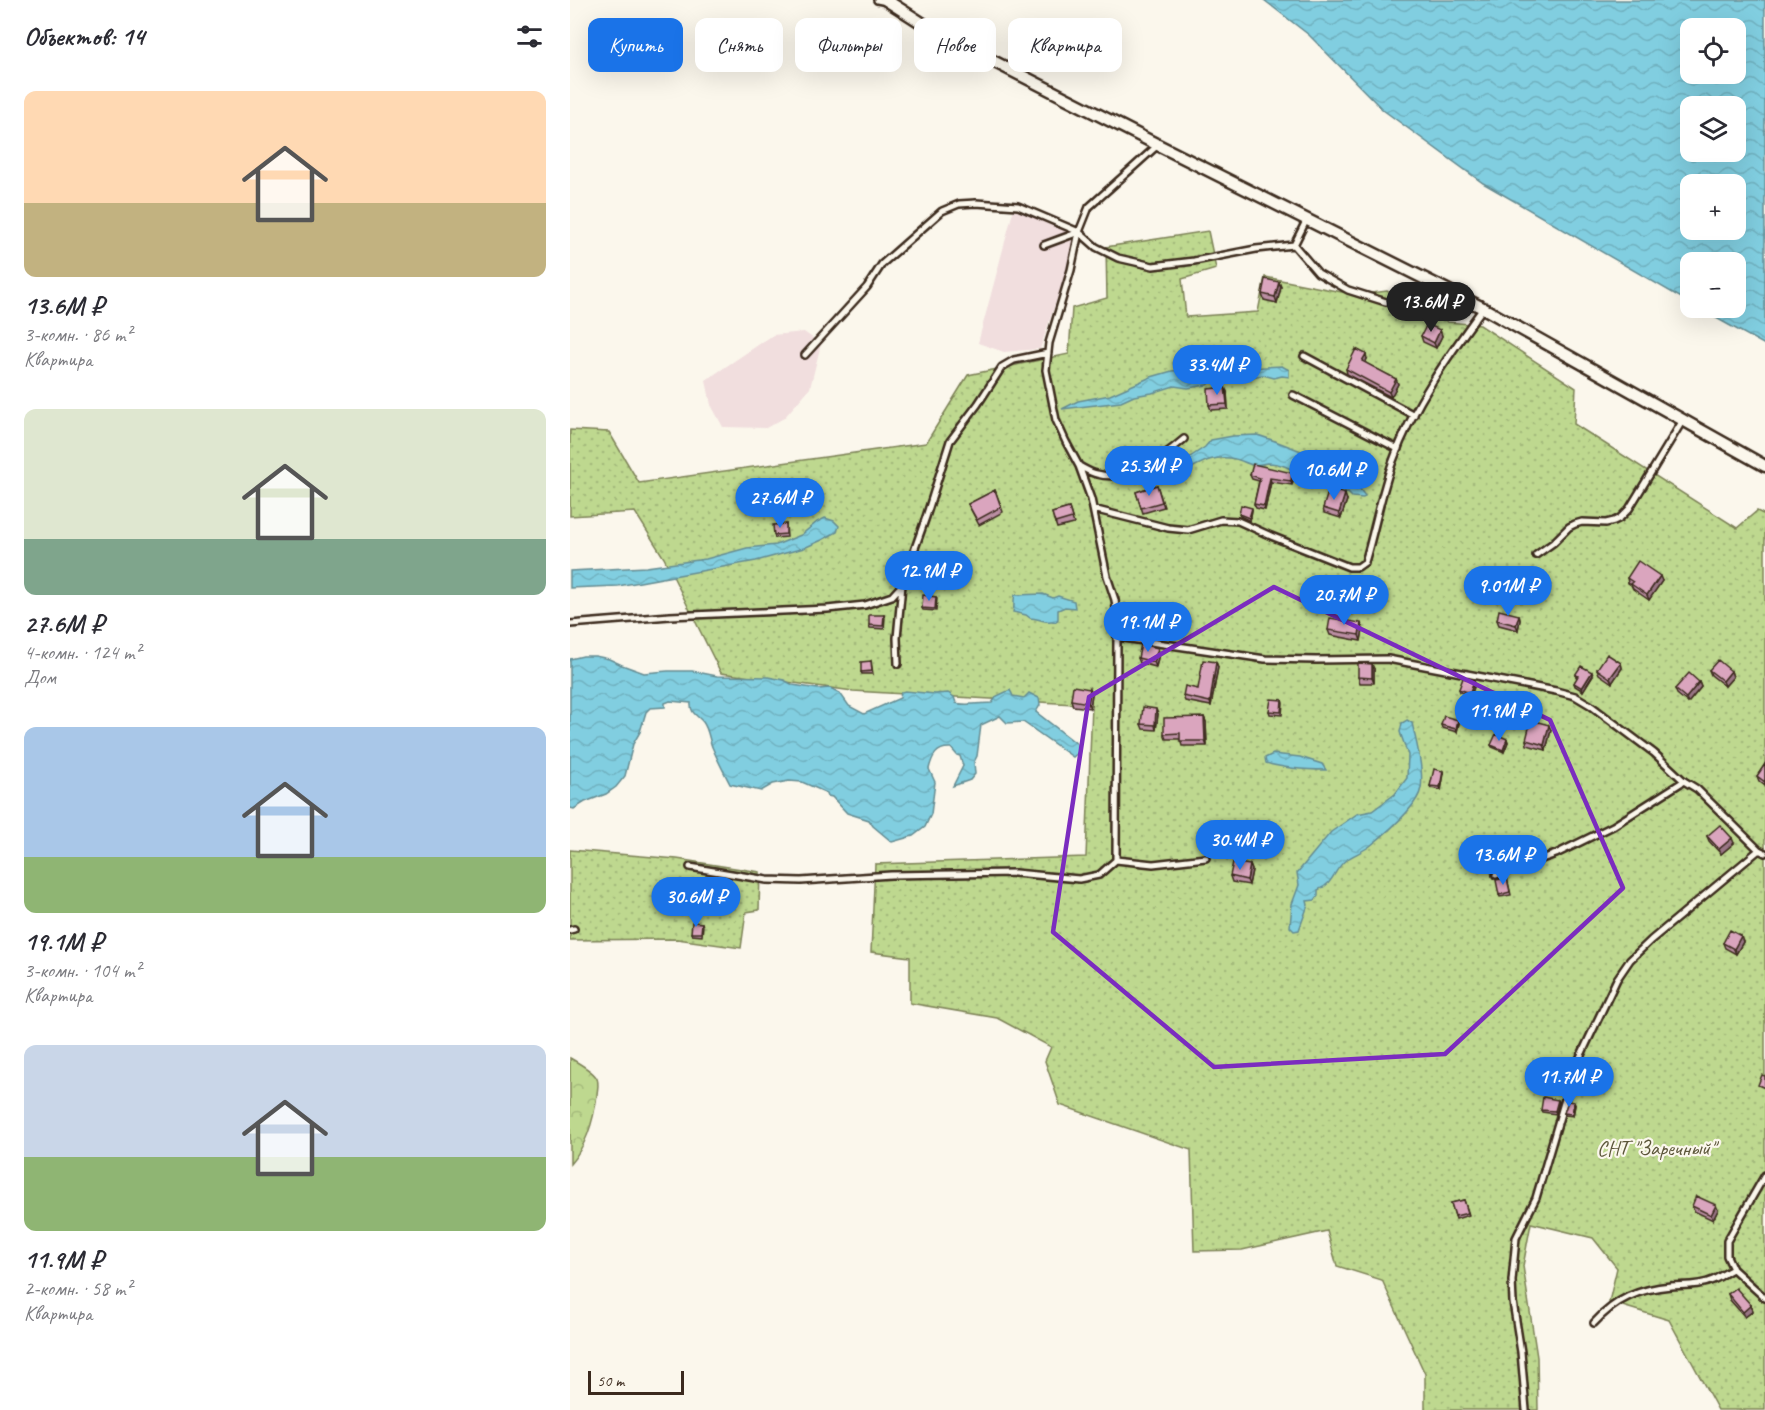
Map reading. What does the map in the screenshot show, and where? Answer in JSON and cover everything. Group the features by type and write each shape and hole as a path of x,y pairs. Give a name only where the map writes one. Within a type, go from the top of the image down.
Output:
{"street":[{"path":"887,1 936,32 1483,308 1765,466"}],"lane":[{"path":"877,0 887,1"},
{"path":"1116,860 1118,615 1091,500 1079,466 1056,420 1046,370 1049,343 1071,270 1079,232 1089,207 1158,145"},
{"path":"805,356 867,287 882,264 942,211 958,204 1018,206 1079,232 1096,248 1118,258 1153,266 1294,245"},
{"path":"1294,245 1307,218"},
{"path":"1044,245 1079,232"},
{"path":"1294,245 1318,273 1347,291 1386,302"},
{"path":"1093,508 1168,528 1188,530 1221,520 1238,521 1349,567 1358,567 1365,562 1398,448 1414,415 1455,347 1483,308"},
{"path":"898,664 897,638 902,585 950,441 1002,367 1014,360 1048,353"},
{"path":"1304,356 1414,415"},
{"path":"1293,395 1398,448"},
{"path":"1536,555 1575,524 1606,523 1620,518 1629,509 1683,420"},
{"path":"1079,466 1097,474 1109,476 1126,474 1168,452 1184,439"},
{"path":"570,624 855,606 892,596 902,585"},
{"path":"1117,637 1265,659 1388,659 1566,693 1590,705 1654,753 1684,781 1697,789 1762,852 1651,940 1630,960 1617,979 1573,1072 1536,1198 1516,1238 1512,1281 1513,1302 1526,1410"},
{"path":"1496,875 1556,854 1613,826 1684,781"},
{"path":"690,867 767,880 801,881 891,875 1004,873 1079,879 1099,875 1116,860 1153,864 1206,858"},
{"path":"1765,1175 1727,1241 1727,1256 1733,1269 1765,1298"},
{"path":"1594,1323 1607,1309 1640,1291 1697,1285 1712,1281 1733,1269"}],"highlighted area":[{"path":"1274,587 1550,720 1623,888 1445,1054 1214,1067 1053,932 1089,697"}],"shaded area":[{"path":"1014,208 1079,232 1040,349 1004,352 978,343"},
{"path":"804,332 821,344 810,388 784,418 766,428 723,427 711,405 706,380 773,335"}],"green space":[{"name":"СНТ \"Заречный\"","path":"1208,231 1216,269 1182,279 1186,317 1258,312 1265,277 1357,295 1387,291 1448,322 1480,325 1576,388 1574,424 1737,528 1757,511 1765,515 1765,1410 1718,1410 1669,1320 1609,1302 1617,1268 1593,1238 1531,1223 1523,1266 1537,1357 1538,1410 1425,1410 1425,1374 1382,1280 1337,1266 1327,1231 1242,1250 1194,1251 1191,1150 1060,1105 1045,1061 1051,1047 997,1018 910,1003 910,957 871,952 875,864 1086,857 1092,705 853,691 721,673 664,558 635,512 570,516 570,430 609,432 639,483 926,443 968,375 1069,354 1072,308 1107,298 1106,247"},
{"path":"570,850 677,859 760,872 759,910 746,912 741,948 677,939 570,940"},
{"path":"570,1058 591,1072 598,1084 596,1104 588,1132 581,1149 570,1164"}],"water":[{"path":"1264,0 1765,0 1765,345 1716,318 1746,318 1746,252 1680,252 1680,297 1483,183 1383,110 1309,35"},
{"path":"1236,364 1248,368 1282,366 1289,370 1289,377 1274,378 1263,375 1246,378 1230,377 1213,380 1207,385 1188,388 1174,386 1134,396 1121,402 1062,409 1078,401 1110,395 1151,377 1172,371"},
{"path":"1257,435 1327,460 1336,475 1357,485 1365,496 1363,498 1352,497 1348,493 1341,494 1334,487 1314,485 1307,477 1301,477 1290,468 1277,464 1253,465 1235,459 1220,458 1207,461 1182,473 1178,472 1178,465 1205,447 1211,440"},
{"path":"825,518 834,521 839,526 837,532 804,548 756,561 618,586 570,588 570,571 646,567 706,559 747,548 776,545 801,535"},
{"path":"1043,594 1074,601 1075,608 1065,607 1058,610 1056,622 1030,618 1013,612 1015,595"},
{"path":"583,656 609,659 644,673 692,671 717,676 768,677 784,680 793,685 818,689 830,688 840,693 849,706 864,714 900,698 901,692 905,691 948,693 954,697 956,703 963,704 992,703 997,696 1010,690 1013,696 1024,698 1029,693 1039,698 1040,705 1036,712 1077,744 1079,752 1073,757 1023,722 1007,723 1000,716 981,725 977,756 974,762 975,774 970,780 953,786 963,766 960,756 951,748 938,751 929,769 935,782 931,814 925,827 913,836 892,842 869,820 847,813 827,793 802,782 789,781 773,784 761,791 730,784 705,725 693,712 691,703 670,701 665,703 665,707 650,708 646,712 640,732 633,744 625,776 616,787 574,809 570,808 570,659"},
{"path":"1407,720 1412,723 1421,764 1422,781 1419,795 1408,812 1370,846 1346,860 1328,884 1318,890 1315,900 1307,901 1308,905 1299,930 1294,931 1290,927 1292,904 1299,885 1297,873 1331,832 1357,814 1372,811 1395,794 1407,778 1408,755 1400,732 1402,723"},
{"path":"1273,754 1300,757 1322,764 1326,770 1296,769 1266,763 1265,758"}],"building":[{"path":"1265,279 1279,282 1275,297 1262,294"},
{"path":"1427,324 1440,330 1434,343 1421,336"},
{"path":"1356,349 1366,354 1362,361 1396,379 1389,392 1346,369"},
{"path":"1225,387 1227,404 1209,405 1208,389"},
{"path":"1253,464 1292,473 1291,481 1270,478 1264,506 1254,504 1260,478 1250,475"},
{"path":"1157,485 1162,502 1141,508 1136,492"},
{"path":"1329,489 1345,494 1339,513 1323,508"},
{"path":"995,490 1001,507 977,520 968,504"},
{"path":"1241,505 1252,508 1249,518 1239,514"},
{"path":"1069,508 1072,518 1055,523 1052,513"},
{"path":"786,524 786,534 774,535 773,525"},
{"path":"1638,561 1660,576 1647,595 1631,584 1633,582 1627,578"},
{"path":"923,595 936,597 935,609 922,608"},
{"path":"1499,610 1519,615 1516,625 1497,620"},
{"path":"869,615 884,615 883,626 869,625"},
{"path":"1330,618 1361,623 1359,635 1328,630"},
{"path":"1141,644 1158,648 1154,662 1138,658"},
{"path":"1607,654 1621,663 1610,678 1597,669"},
{"path":"1203,660 1216,662 1210,702 1183,696 1185,686 1198,689"},
{"path":"1718,660 1731,671 1723,681 1709,670"},
{"path":"871,661 872,671 861,672 861,662"},
{"path":"1358,663 1372,664 1372,678 1358,677"},
{"path":"1581,666 1592,672 1582,688 1574,683 1578,676 1575,675"},
{"path":"1689,673 1699,682 1686,698 1675,689"},
{"path":"1463,678 1474,681 1470,693 1459,689"},
{"path":"1073,686 1090,689 1088,703 1071,700"},
{"path":"1271,699 1282,700 1281,712 1269,711"},
{"path":"1143,707 1156,709 1155,725 1141,724"},
{"path":"1444,716 1458,720 1456,729 1441,725"},
{"path":"1204,717 1205,741 1180,741 1180,733 1164,734 1164,718"},
{"path":"1531,720 1549,725 1544,745 1526,740"},
{"path":"1496,734 1507,739 1503,750 1491,745"},
{"path":"1765,764 1765,782 1757,776"},
{"path":"1434,769 1443,771 1440,787 1430,786"},
{"path":"1720,825 1732,838 1719,849 1707,836"},
{"path":"1253,835 1264,842 1258,851 1247,844"},
{"path":"1233,862 1250,865 1247,880 1230,876"},
{"path":"1507,878 1510,892 1499,895 1496,880"},
{"path":"692,922 702,923 701,933 691,933"},
{"path":"1730,930 1741,936 1734,949 1723,943"},
{"path":"1762,1075 1765,1076 1765,1088 1758,1085"},
{"path":"1543,1097 1558,1100 1555,1111 1541,1110"},
{"path":"1568,1101 1574,1102 1572,1114 1564,1113"},
{"path":"1696,1196 1716,1205 1711,1215 1692,1206"},
{"path":"1464,1200 1468,1213 1455,1216 1451,1203"},
{"path":"1736,1288 1751,1305 1743,1312 1728,1294"}]}
